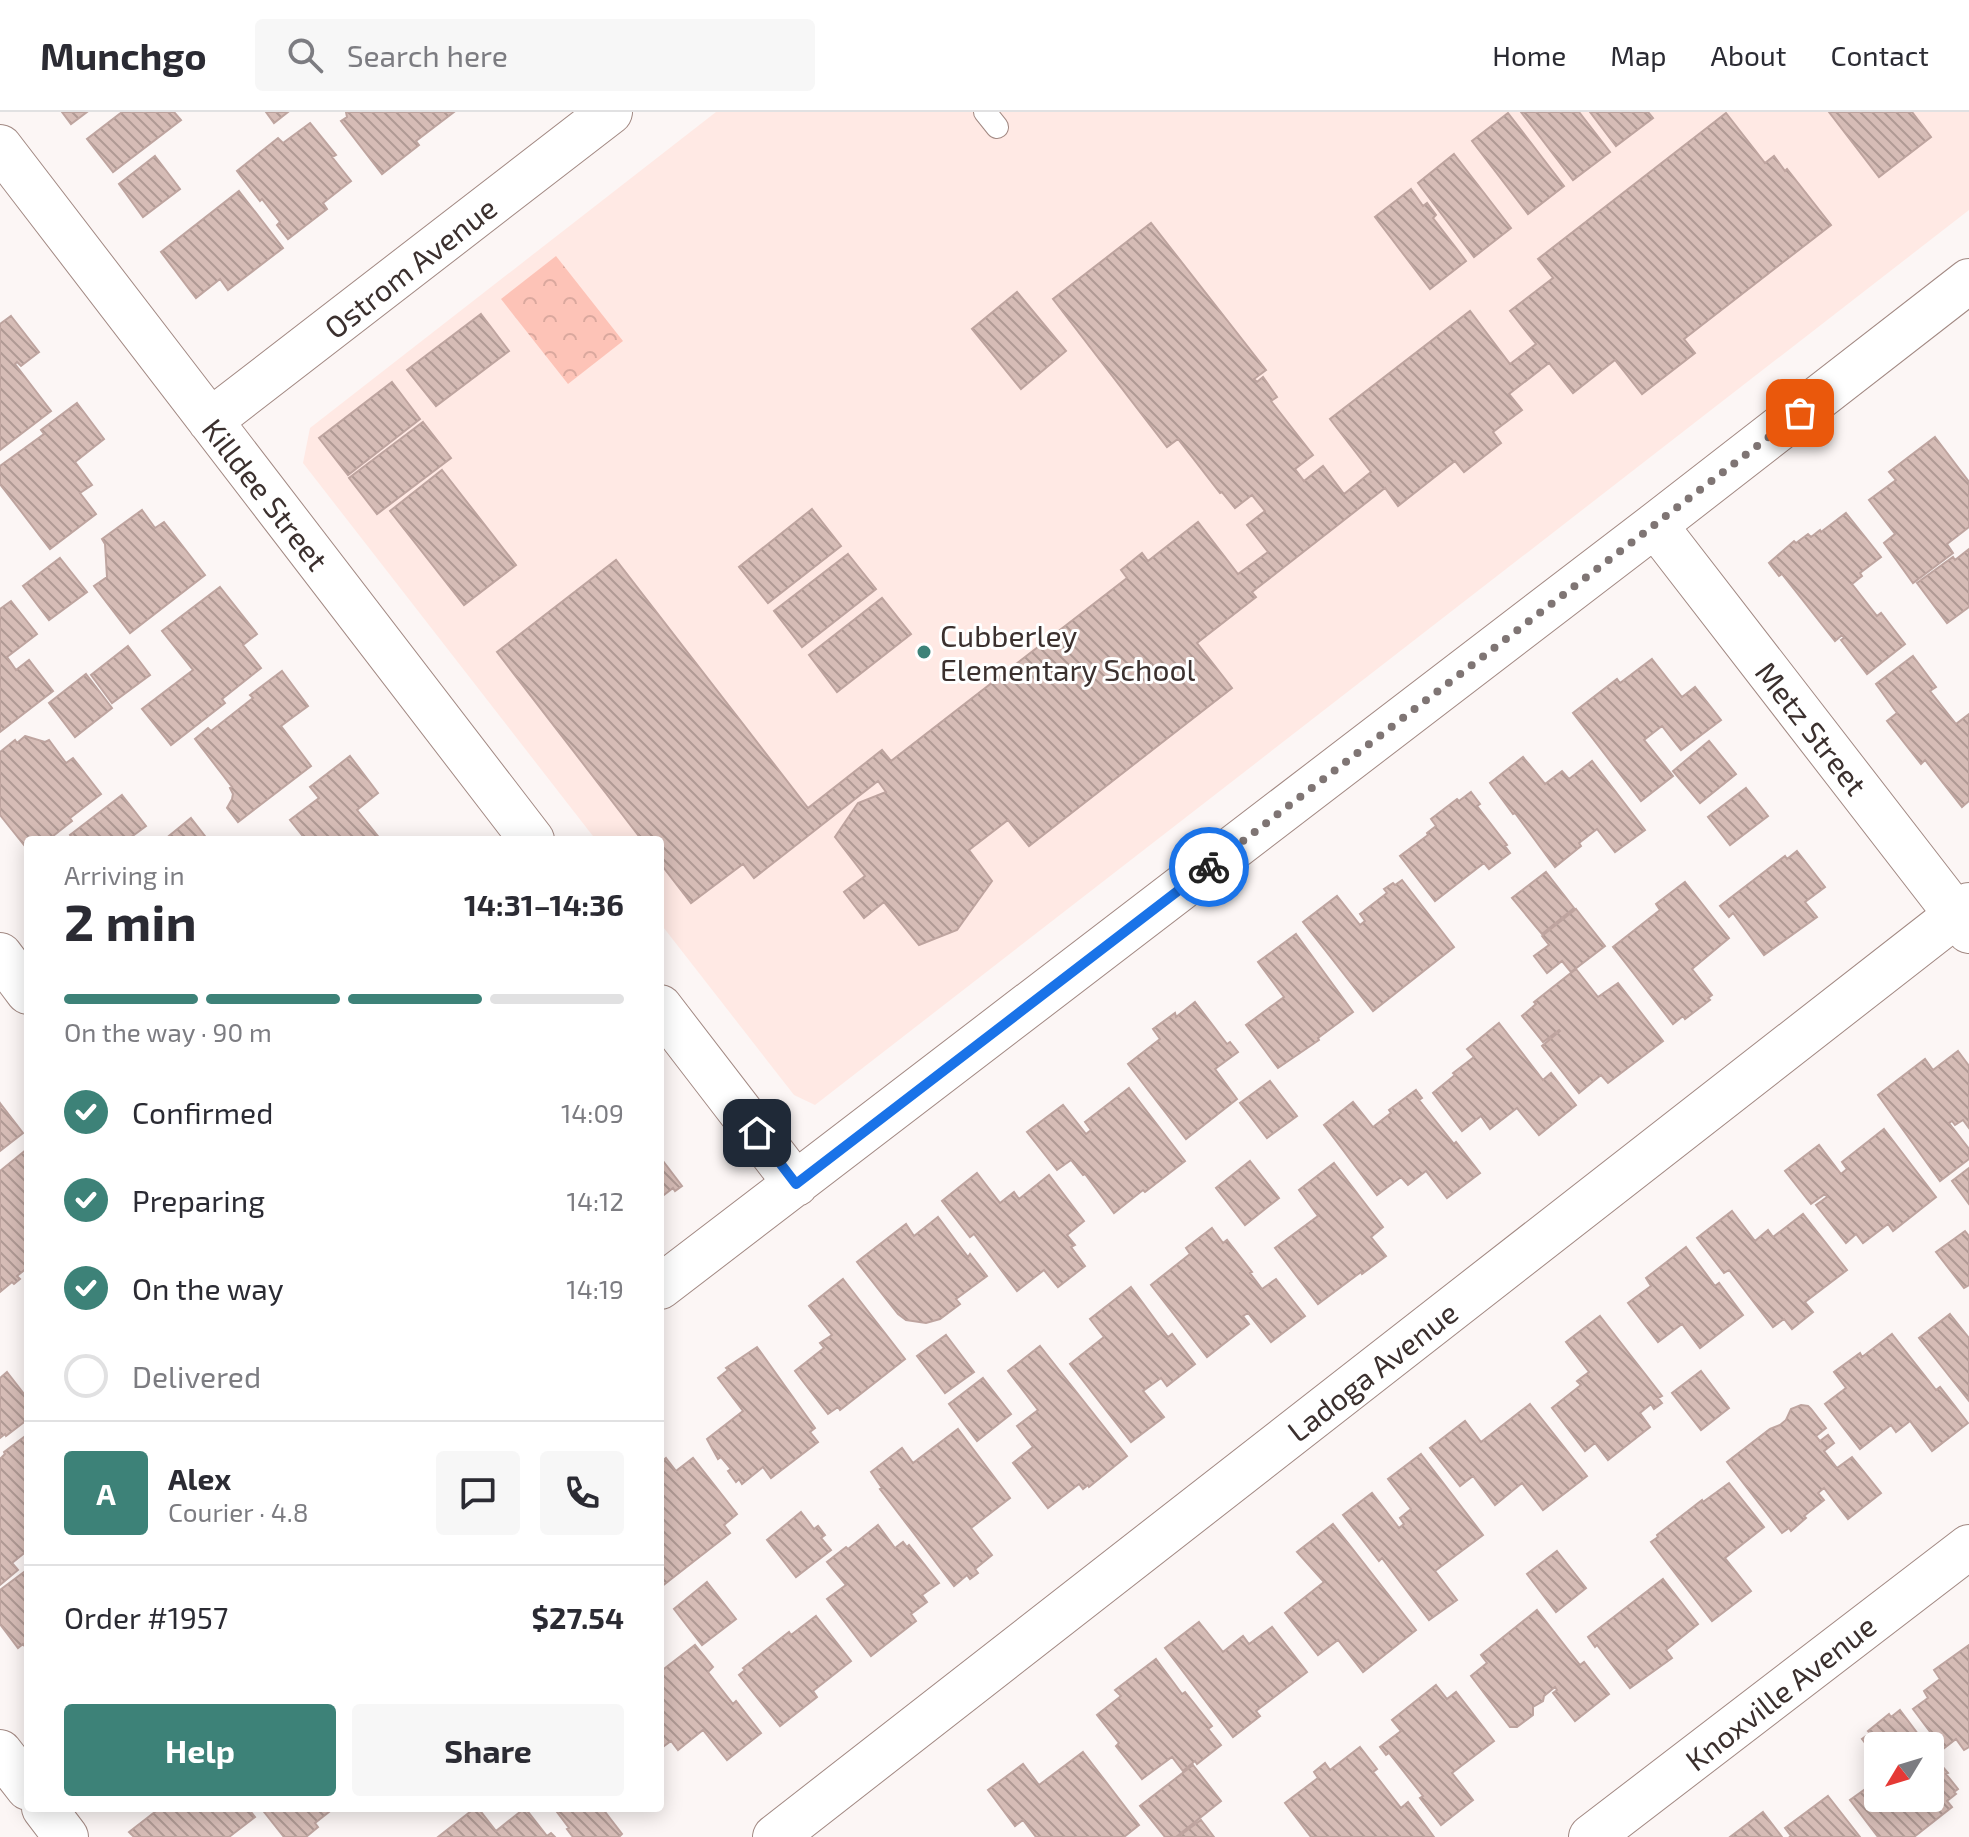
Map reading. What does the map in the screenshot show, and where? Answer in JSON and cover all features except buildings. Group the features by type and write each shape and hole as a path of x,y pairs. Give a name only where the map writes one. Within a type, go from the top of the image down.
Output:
{"street":[{"name":"Ostrom Avenue","path":"210,421 610,112"},
{"name":"Killdee Street","path":"0,147 529,836"},
{"path":"664,1284 1969,281"},
{"name":"Metz Street","path":"1655,525 1965,917"},
{"name":"Ladoga Avenue","path":"775,1837 1965,917"},
{"path":"0,955 24,987"},
{"path":"664,1012 796,1184"},
{"name":"Knoxville Avenue","path":"1591,1837 1969,1547"},
{"path":"44,1812 66,1837"}],"shaded area":[{"name":"Cubberley Elementary School","path":"716,112 1969,112 1969,210 815,1105 794,1095 664,928 664,836 593,836 303,463 310,428"}],"green space":[{"path":"556,256 623,341 568,384 501,299"}],"way so far":[{"path":"1209,867 1800,413"}],"place":[{"name":"Cubberley Elementary School","path":"924,652"}],"route":[{"path":"757,1133 796,1184 1209,867"}]}
